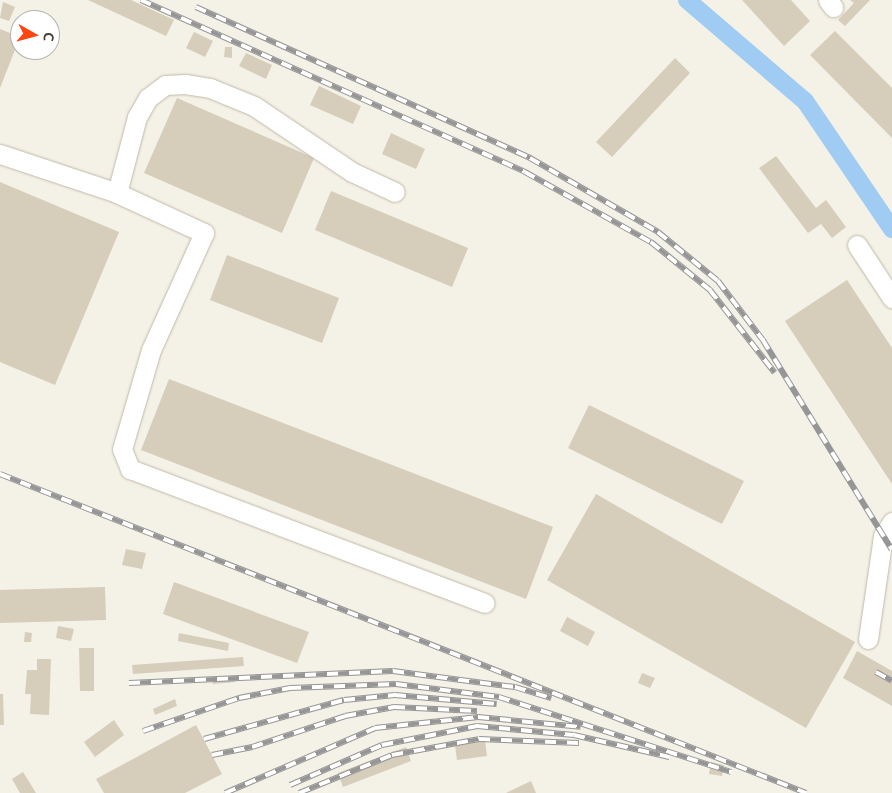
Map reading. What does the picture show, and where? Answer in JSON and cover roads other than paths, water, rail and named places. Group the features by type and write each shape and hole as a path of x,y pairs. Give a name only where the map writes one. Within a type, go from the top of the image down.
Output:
{"lane":[{"path":"117,193 136,117 148,98 165,85 184,84 210,88 254,106 352,172 395,192"},
{"path":"0,154 117,193 204,233 151,350 122,449 130,469 485,603"},
{"path":"857,245 892,298"},
{"path":"868,639 883,536 892,522"}],"waterway":[{"path":"687,0 805,101 892,229"}],"railway":[{"path":"141,0 525,172 651,242 710,290 775,373"},
{"path":"196,7 530,158 658,232 718,281 763,340 892,550"},
{"path":"0,474 806,793"},
{"path":"129,683 393,671 515,687 551,698"},
{"path":"876,672 892,681"},
{"path":"143,731 239,698 290,688 396,684 499,697 731,772"},
{"path":"204,739 344,700 395,695 497,704"},
{"path":"212,755 252,747 345,716 394,707 477,711"},
{"path":"225,793 375,728 478,717 581,727"},
{"path":"290,785 382,745 477,726 574,735 669,757"},
{"path":"299,793 392,755 479,739 579,743"}]}
